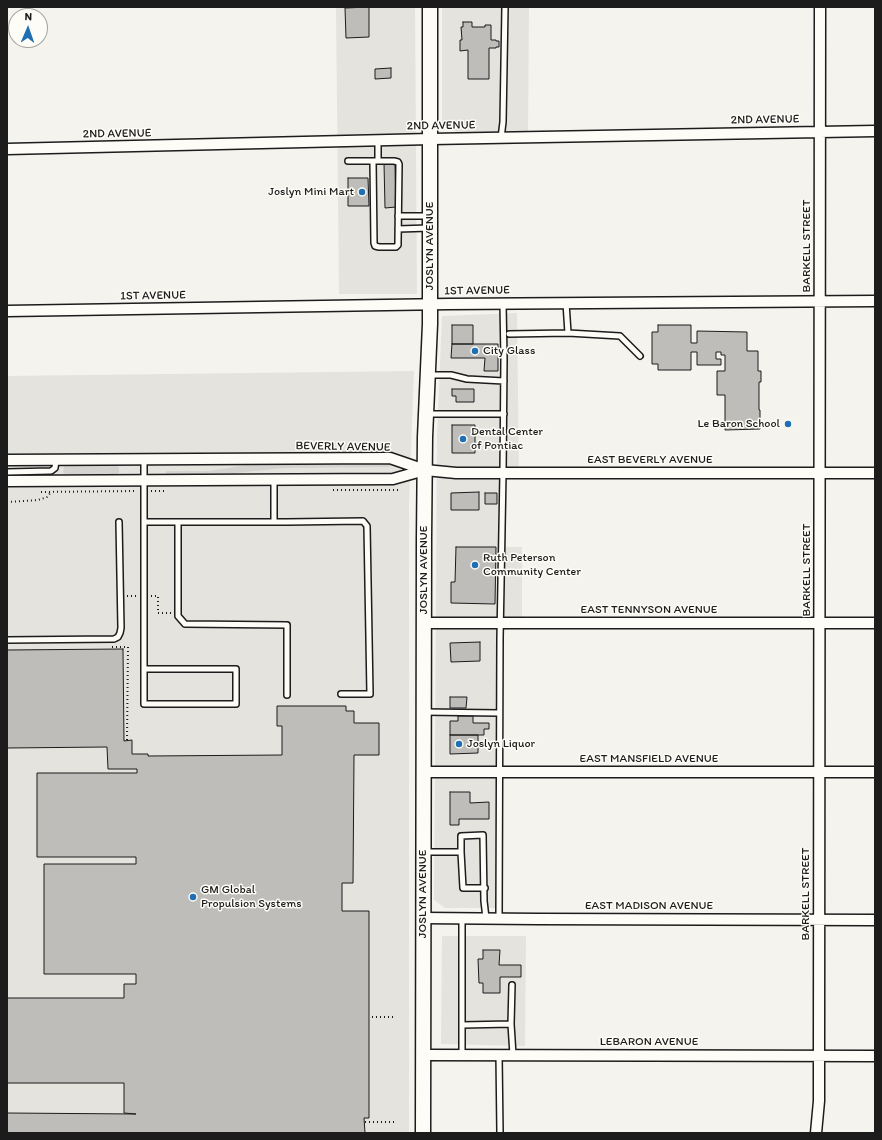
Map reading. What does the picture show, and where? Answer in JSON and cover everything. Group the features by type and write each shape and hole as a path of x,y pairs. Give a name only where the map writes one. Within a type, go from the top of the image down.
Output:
{"main road":[{"name":"JOSLYN AVENUE","path":"423,1133 423,772 425,470 430,305 430,7"}],"street":[{"name":"BARKELL STREET","path":"816,1133 819,1101 820,7"},
{"name":"2ND AVENUE","path":"7,149 431,139 875,131"},
{"name":"1ST AVENUE","path":"7,311 566,303 875,301"},
{"name":"BEVERLY AVENUE","path":"7,460 390,458 425,470"},
{"name":"EAST BEVERLY AVENUE","path":"425,470 456,473 875,473"},
{"path":"7,481 393,479 425,470"},
{"name":"EAST TENNYSON AVENUE","path":"424,623 875,623"},
{"name":"EAST MANSFIELD AVENUE","path":"423,772 875,772"},
{"name":"EAST MADISON AVENUE","path":"423,918 875,920"},
{"name":"LEBARON AVENUE","path":"423,1055 875,1056"}],"lane":[{"path":"501,138 503,122 505,7"},
{"path":"348,162 376,161 394,161 398,162 398,245 396,247 379,247 375,246 374,243 376,161 378,141"},
{"path":"398,216 430,222"},
{"path":"398,229 430,222"},
{"path":"566,303 568,333"},
{"path":"499,918 500,623 504,473 503,304"},
{"path":"509,334 568,333 620,336 640,356"},
{"path":"428,376 451,375 467,379 504,382"},
{"path":"426,414 504,414"},
{"path":"7,472 51,471 55,468 56,460"},
{"path":"144,460 144,480 144,522 144,669 144,704 236,704 236,669 144,669"},
{"path":"274,480 274,522"},
{"path":"144,522 363,521 367,526 370,694 342,694"},
{"path":"7,640 114,639 118,637 121,628 119,522"},
{"path":"178,522 178,616 186,624 287,625 287,694"},
{"path":"424,712 499,713"},
{"path":"485,888 463,888 461,836 483,835 485,888 484,901 486,918"},
{"path":"423,852 461,852"},
{"path":"462,918 462,1055"},
{"path":"512,985 511,1024 513,1055"},
{"path":"462,1026 511,1024"},
{"path":"499,1055 500,1133"}],"path":[{"path":"7,502 38,500 47,497 51,492"},
{"path":"105,648 128,648 127,740"},
{"path":"372,1017 396,1017"},
{"path":"365,1122 396,1122"}],"shaded area":[{"path":"336,7 415,7 417,294 339,294"},
{"path":"442,7 529,7 528,132 457,132 442,126"},
{"path":"517,313 519,479 506,479 506,547 522,547 522,629 503,630 502,908 445,908 434,900 437,435 442,316"},
{"path":"414,371 409,505 409,1133 7,1133 7,376"},
{"path":"247,465 391,466 284,468 235,473 166,474 166,471 209,471"},
{"path":"65,466 117,466 119,467 119,472 118,474 65,474 63,472"},
{"path":"442,936 526,936 525,1046 441,1044"}],"building":[{"path":"369,7 369,37 346,38 345,8"},
{"path":"463,22 472,22 472,27 485,27 485,25 491,25 491,40 499,41 499,47 489,48 489,79 468,79 468,50 460,51 460,40 462,40 461,27 463,27"},
{"path":"391,68 391,78 375,79 375,69"},
{"path":"384,163 395,163 396,207 385,208"},
{"path":"348,178 368,178 369,206 348,206"},
{"path":"452,325 473,325 473,344 452,344"},
{"path":"658,325 691,325 691,343 697,343 697,331 747,332 747,351 758,351 758,371 761,371 761,382 759,382 760,429 725,430 725,395 717,395 717,371 725,371 725,355 721,355 721,352 716,352 716,359 721,359 721,365 697,365 697,352 691,352 691,370 658,370 658,364 652,364 652,332 658,332"},
{"name":"City Glass","path":"452,344 498,344 498,371 484,371 485,358 451,358"},
{"path":"452,389 474,389 474,402 456,402 456,396 452,396"},
{"name":"Dental Center of Pontiac","path":"452,425 475,425 475,453 452,453"},
{"path":"479,492 479,510 451,510 451,493"},
{"path":"485,493 497,493 497,504 485,504"},
{"name":"Ruth Peterson Community Center","path":"456,547 496,547 495,604 451,603 451,582 455,582"},
{"path":"480,642 480,661 451,662 450,643"},
{"name":"GM Global Propulsion Systems","path":"123,649 124,741 132,740 132,754 148,754 148,756 282,755 282,726 277,726 277,706 346,706 346,711 354,711 354,723 379,723 379,755 354,755 353,883 342,883 342,911 369,911 369,1118 364,1118 365,1133 7,1133 7,1113 136,1114 124,1113 124,1083 7,1083 7,998 124,998 124,984 136,984 136,974 44,974 44,864 136,864 136,857 37,857 37,773 137,773 137,769 108,769 107,747 7,748 7,650"},
{"path":"450,697 467,697 466,708 450,708"},
{"path":"458,716 473,716 473,723 489,723 489,729 484,729 484,735 450,735 450,721 458,721"},
{"path":"450,735 478,735 478,753 450,754"},
{"path":"450,792 470,792 470,803 489,802 489,819 459,819 459,825 450,825"},
{"path":"483,950 500,950 499,965 521,965 521,977 500,977 500,993 483,993 483,983 479,983 478,959 483,959"}],"place":[{"name":"Joslyn Mini Mart","path":"362,192"},
{"name":"City Glass","path":"475,351"},
{"name":"Le Baron School","path":"788,424"},
{"name":"Dental Center of Pontiac","path":"463,439"},
{"name":"Ruth Peterson Community Center","path":"475,565"},
{"name":"Joslyn Liquor","path":"459,744"},
{"name":"GM Global Propulsion Systems","path":"193,897"}]}
